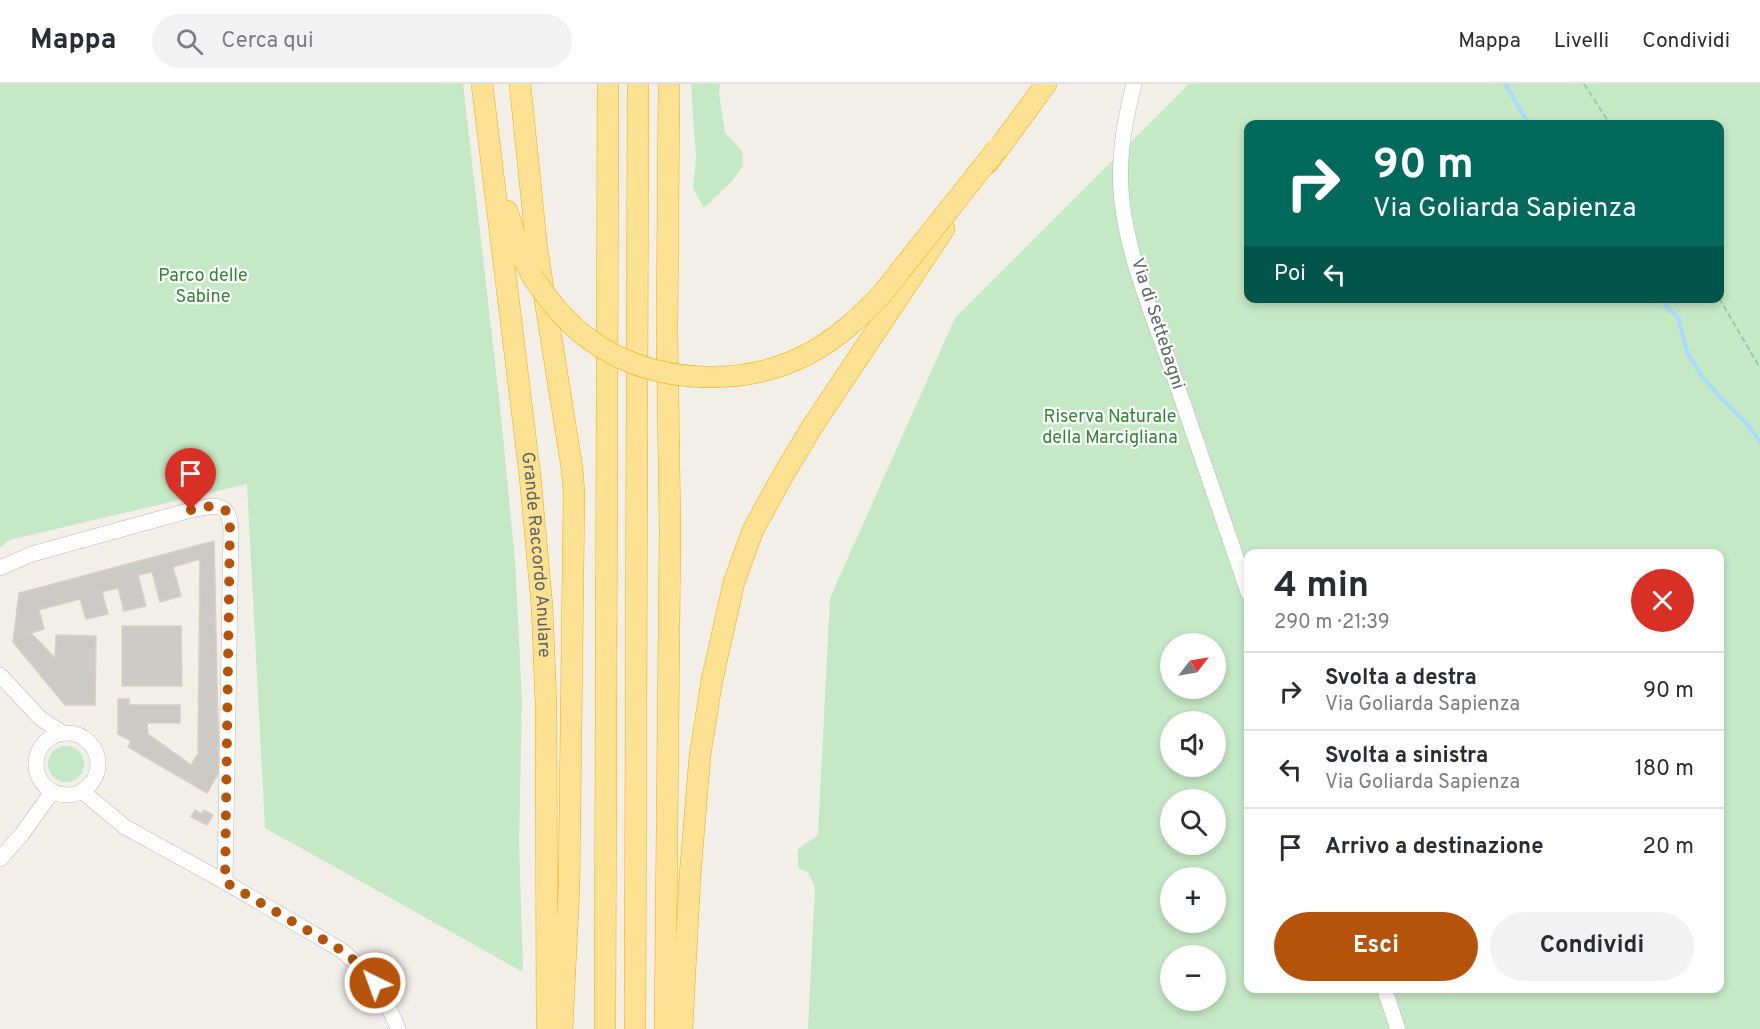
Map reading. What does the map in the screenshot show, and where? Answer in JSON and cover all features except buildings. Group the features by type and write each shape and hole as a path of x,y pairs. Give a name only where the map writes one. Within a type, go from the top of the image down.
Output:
{"highway":[{"name":"Grande Raccordo Anulare","path":"482,84 530,476 542,606 545,662 547,1029"},
{"path":"520,84 537,250 574,493 569,876 562,1029"},
{"path":"605,1029 608,84"},
{"path":"635,1029 638,84"},
{"path":"665,1029 670,529 667,332 669,84"},
{"path":"488,132 505,204 520,251 532,276 554,306 590,340 628,362 662,372 704,377 732,375 772,369 808,354 841,333 882,294 1046,84"},
{"path":"682,1029 698,782 707,704 734,582 753,530 812,427 997,149"}],"street":[{"name":"Via di Settebagni","path":"1134,84 1125,120 1120,169 1127,230 1153,316 1244,580"},
{"path":"0,568 32,554 191,510 213,506 223,508 229,514 231,529 225,882"},
{"path":"0,675 41,719 63,733 84,738 92,745 97,754 96,776 83,792 73,795 52,792 44,786 36,768 36,758 46,741 63,733"},
{"path":"0,859 22,834 52,792"},
{"path":"83,792 125,827 325,939 356,962 384,996 398,1029"},
{"path":"1386,993 1398,1029"}],"path":[{"path":"1584,84 1607,120"},
{"path":"1722,303 1760,368"}],"green space":[{"name":"Parco delle Sabine","path":"0,84 463,84 515,560 522,701 519,843 523,972 265,828 247,484 9,540 0,548"},
{"path":"691,84 720,84 719,94 725,133 742,151 743,166 732,181 704,208 693,188 696,158"},
{"name":"Riserva Naturale della Marcigliana","path":"1189,84 1760,84 1760,1029 808,1029 815,887 808,872 798,868 798,849 818,835 830,598 955,318"},
{"path":"66,746 79,751 84,764 79,777 66,782 53,777 48,764 53,751"}],"waterway":[{"path":"1505,84 1527,120"},
{"path":"1664,303 1678,317 1687,352 1701,375 1746,423 1760,442"}],"route":[{"path":"191,510 213,506 223,508 229,514 231,529 225,882 325,939 356,962 375,983"}]}
